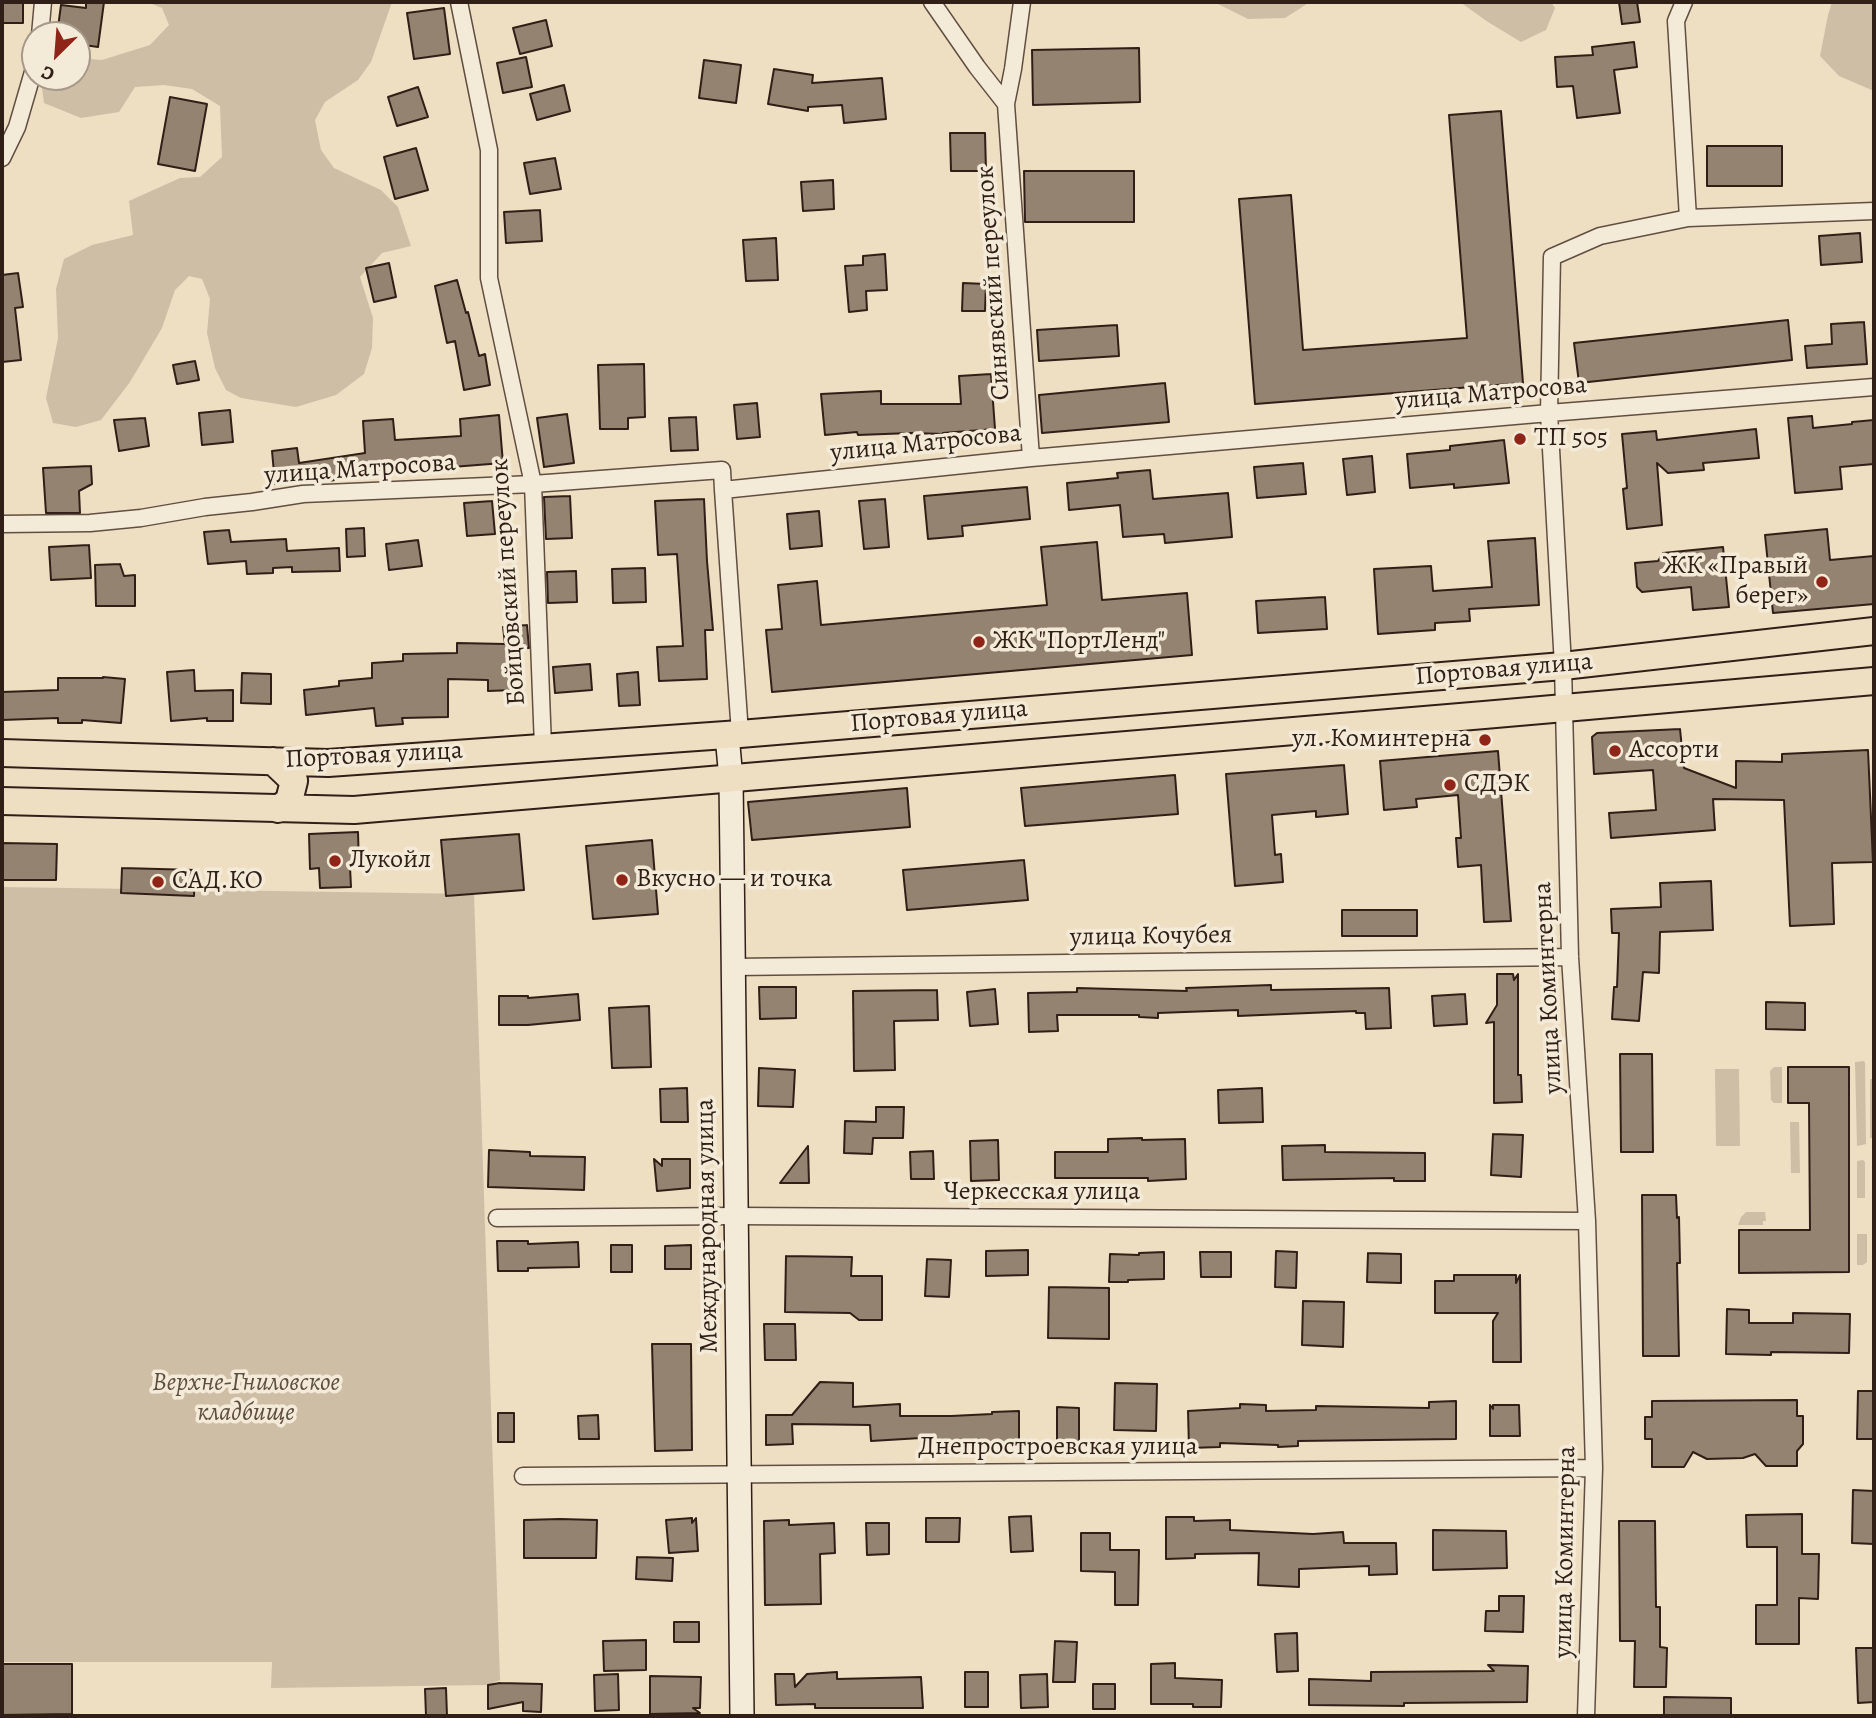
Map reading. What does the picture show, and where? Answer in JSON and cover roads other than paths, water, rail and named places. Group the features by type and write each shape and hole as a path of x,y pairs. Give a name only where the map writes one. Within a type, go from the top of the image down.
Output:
{"main road":[{"name":"Портовая улица","path":"2,752 328,763 734,734 1563,666 1874,631"},
{"name":"Портовая улица","path":"2,801 354,810 1874,681"},
{"name":"Международная улица","path":"734,734 731,779 742,1716"},
{"path":"273,761 294,781 289,801 278,808"}],"street":[{"path":"41,21 43,2"},
{"name":"Бойцовский переулок","path":"459,2 489,150 489,278 533,484 543,747"},
{"path":"932,2 1006,104"},
{"name":"Синявский переулок","path":"1022,2 1006,104 1031,458"},
{"path":"1682,3 1676,21 1688,218 1874,211"},
{"path":"2,158 17,127 27,91"},
{"name":"улица Коминтерна","path":"1586,1716 1594,1468 1587,1221 1570,957 1565,708 1549,413 1552,257 1600,236 1688,218"},
{"name":"улица Матросова","path":"2,524 90,523 141,518 303,494 533,484 722,470 723,490 1031,458 1874,387"},
{"name":"Международная улица","path":"723,490 734,734"},
{"name":"улица Кочубея","path":"733,967 1570,957"},
{"name":"Черкесская улица","path":"497,1218 736,1216 1587,1221"},
{"name":"Днепростроевская улица","path":"523,1476 1594,1468"}],"place":[{"name":"ТП 505","path":"1520,439"},
{"name":"ЖК «Правый берег»","path":"1822,582"},
{"name":"ЖК \"ПортЛенд\"","path":"979,642"},
{"name":"ул. Коминтерна","path":"1485,740"},
{"name":"Ассорти","path":"1615,751"},
{"name":"СДЭК","path":"1450,785"},
{"name":"Лукойл","path":"335,861"},
{"name":"Вкусно — и точка","path":"622,880"},
{"name":"САД.КО","path":"158,882"}],"park label":[{"name":"Верхне-Гниловское кладбище","path":"246,1399"}]}
